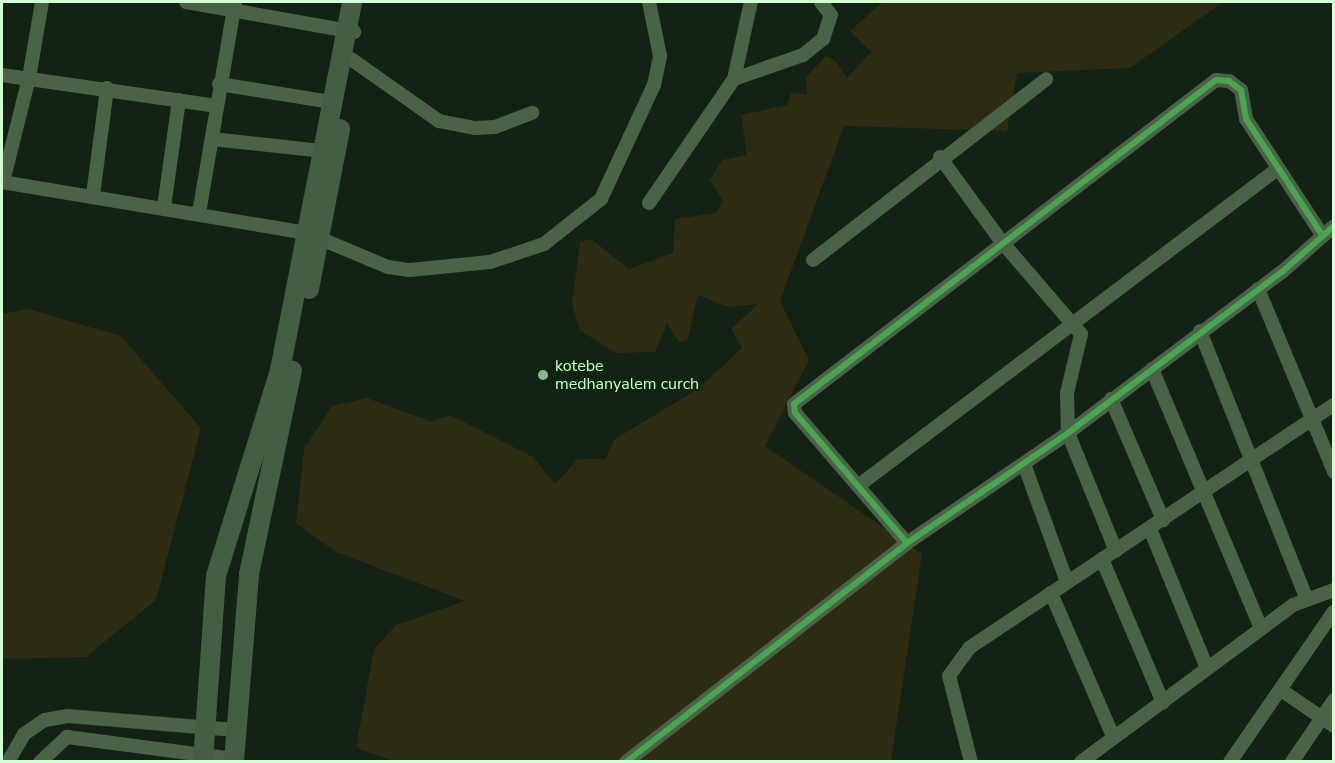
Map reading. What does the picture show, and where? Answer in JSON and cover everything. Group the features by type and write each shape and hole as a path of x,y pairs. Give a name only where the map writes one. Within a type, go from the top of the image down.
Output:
{"main road":[{"path":"234,760 249,574 300,300 351,59 352,2"},
{"path":"314,235 331,102 350,31 366,2"},
{"path":"203,758 216,576 286,371"}],"street":[{"path":"42,2 29,78 2,182 164,207 314,235 379,264 410,270 490,262 560,235 601,199 654,85 660,56 649,2"},
{"path":"186,2 234,6 350,31"},
{"path":"649,203 734,79 751,2"},
{"path":"734,79 803,55 823,39 831,15 821,2"},
{"path":"199,213 234,6"},
{"path":"351,59 439,121 485,128 532,113"},
{"path":"2,75 107,88 217,106"},
{"path":"813,260 940,157 1046,79"},
{"path":"626,762 908,543 1068,433 1258,289 1331,229 1276,170 1246,118 1240,90 1229,81 1216,80 1001,241 794,404 795,413 908,543"},
{"path":"219,84 331,102"},
{"path":"93,195 107,88"},
{"path":"164,207 179,100"},
{"path":"212,139 323,151"},
{"path":"940,157 1001,241 1081,334 1067,393 1068,433 1116,551"},
{"path":"858,486 1276,170"},
{"path":"1258,289 1334,472"},
{"path":"1200,331 1253,459 1307,600"},
{"path":"1152,369 1261,628"},
{"path":"1111,399 1163,520"},
{"path":"971,762 950,687 952,669 969,648 1334,405"},
{"path":"1024,464 1067,582"},
{"path":"1150,529 1207,668"},
{"path":"1102,560 1163,703"},
{"path":"1081,762 1261,628 1307,600 1334,590"},
{"path":"1051,593 1113,736"},
{"path":"1230,762 1334,611"},
{"path":"1281,690 1328,722"},
{"path":"1292,762 1328,722 1334,700"},
{"path":"9,762 24,734 45,720 68,716 235,730"},
{"path":"40,762 67,737 203,758 234,760"}],"shaded area":[{"path":"883,2 1223,2 1130,68 1017,73 1007,131 844,126 780,301 809,360 765,446 922,554 891,761 397,762 356,748 374,649 396,625 465,601 336,552 296,523 304,449 332,406 367,398 432,422 450,415 533,457 555,484 578,459 605,459 615,439 698,389 742,348 731,329 758,304 728,307 698,295 687,341 679,343 667,323 655,352 615,353 580,330 572,304 580,242 591,239 629,269 673,253 675,219 716,213 723,201 710,180 722,160 747,155 741,115 787,105 791,93 807,94 806,77 826,56 835,60 847,78 871,52 850,31"},
{"path":"28,309 121,336 201,428 156,600 86,657 2,659 2,314"}],"cycle path":[{"path":"907,543 795,413 794,404 1216,80 1229,81 1241,90 1246,119 1323,236"},
{"path":"626,762 907,543 1068,433 1282,272 1334,226"}],"place":[{"name":"kotebe medhanyalem curch","path":"543,375"}]}
